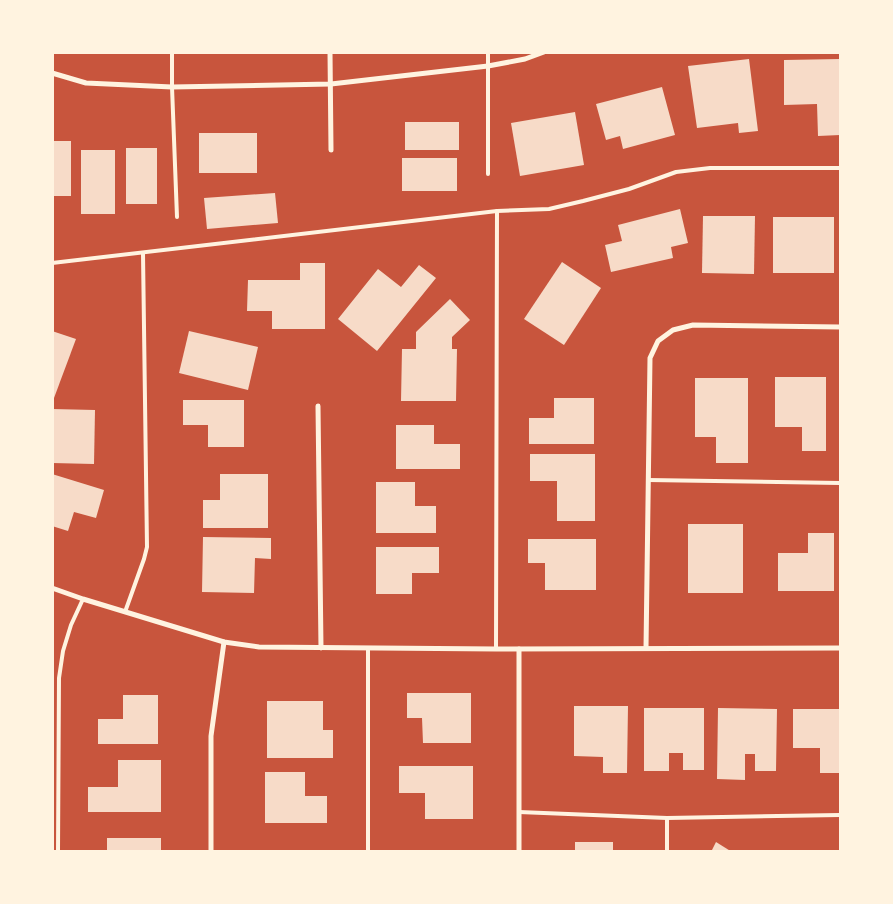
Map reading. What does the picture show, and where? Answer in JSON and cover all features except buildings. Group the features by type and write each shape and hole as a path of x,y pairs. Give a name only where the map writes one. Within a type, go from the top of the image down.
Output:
{"street":[{"path":"330,52 331,150"},
{"path":"52,73 86,83 172,87 331,84 488,66 525,59 544,52"},
{"path":"646,648 650,358 658,341 673,330 693,325 840,327"},
{"path":"318,406 321,648"},
{"path":"52,588 224,642 259,647 496,649 840,648"},
{"path":"211,852 211,736 224,642"},
{"path":"519,649 520,852"}],"lane":[{"path":"172,52 177,217"},
{"path":"488,52 488,174"},
{"path":"52,263 143,254 497,211 549,209 628,189 676,172 710,168 840,168"},
{"path":"496,649 497,211"},
{"path":"125,612 147,547 143,254"},
{"path":"648,480 840,483"},
{"path":"58,852 59,678 63,650 70,625 83,599"},
{"path":"368,648 368,852"},
{"path":"519,812 667,818 840,815"},
{"path":"667,818 667,852"}]}
